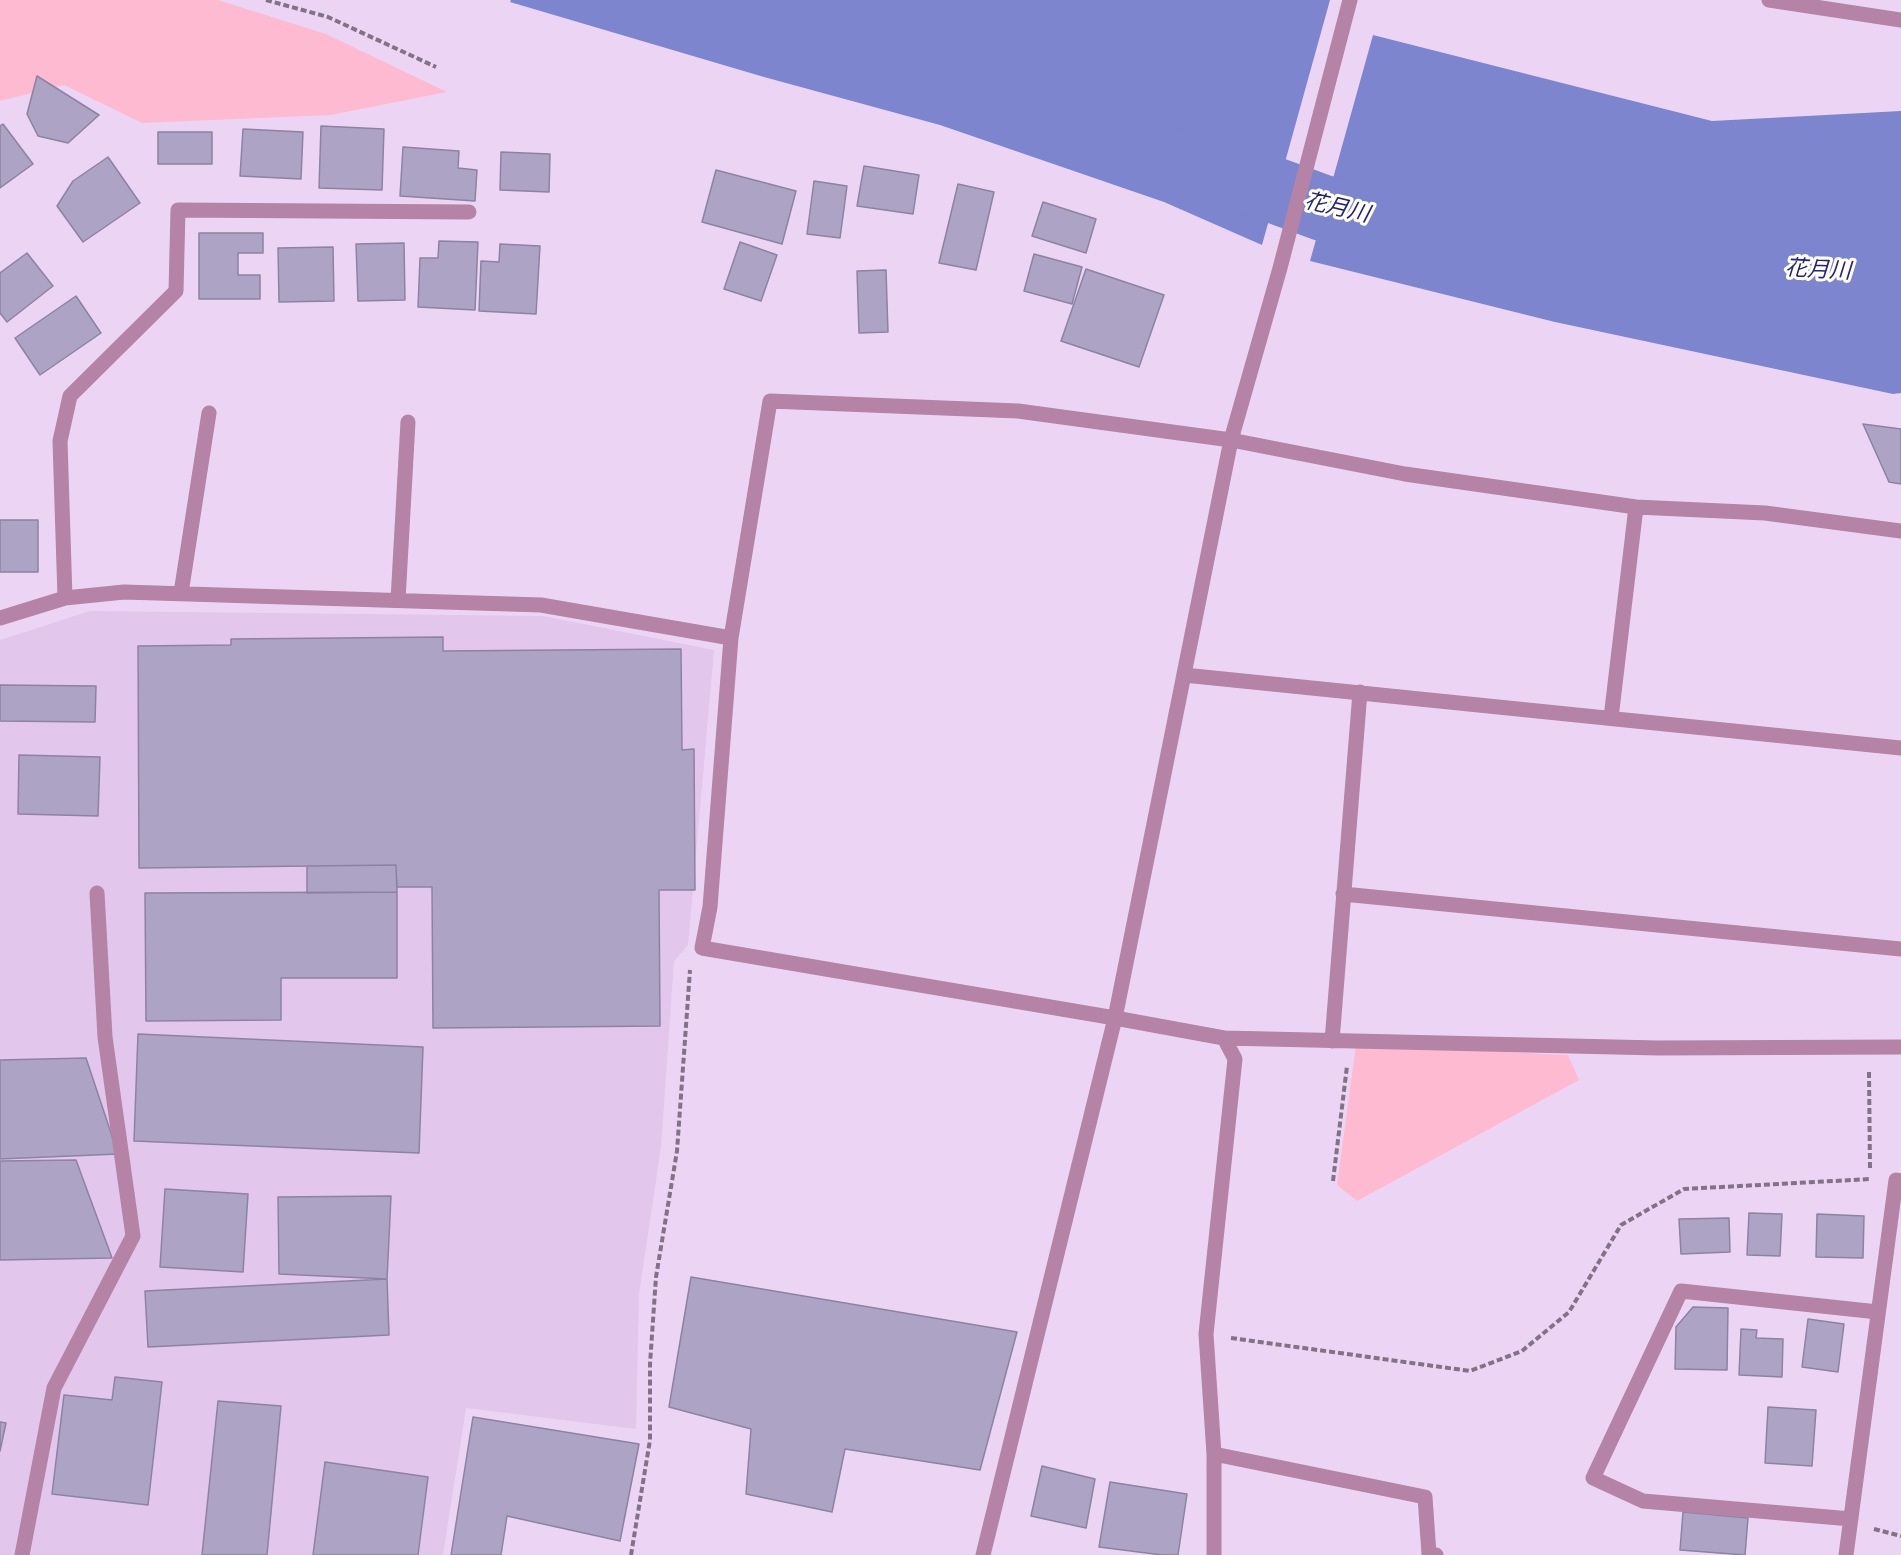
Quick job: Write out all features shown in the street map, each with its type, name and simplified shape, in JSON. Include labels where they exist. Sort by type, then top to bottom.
[{"type":"street","points":[[983,1555],[1115,1018],[1231,440],[1280,268],[1350,0]]},
{"type":"street","points":[[1769,0],[1901,20]]},
{"type":"street","points":[[66,598],[60,441],[70,396],[176,291],[178,210],[469,212]]},
{"type":"street","points":[[1901,531],[1765,513],[1636,507],[1405,474],[1231,440],[1018,411],[770,401],[731,638],[710,907],[702,948],[1224,1038],[1658,1048],[1901,1047]]},
{"type":"street","points":[[181,593],[209,413]]},
{"type":"street","points":[[398,600],[408,422]]},
{"type":"street","points":[[1611,718],[1636,507]]},
{"type":"street","points":[[0,618],[66,598],[124,592],[181,593],[541,605],[731,638]]},
{"type":"street","points":[[1184,675],[1901,748]]},
{"type":"street","points":[[1332,1041],[1360,692]]},
{"type":"street","points":[[22,1555],[54,1388],[133,1236],[105,1037],[97,893]]},
{"type":"street","points":[[1343,894],[1901,949]]},
{"type":"street","points":[[1214,1555],[1214,1454],[1206,1334],[1235,1059],[1224,1038]]},
{"type":"street","points":[[1846,1555],[1898,1180]]},
{"type":"street","points":[[1851,1519],[1643,1502],[1593,1478],[1681,1291],[1878,1312]]},
{"type":"street","points":[[1214,1454],[1425,1497],[1429,1554],[1436,1555]]},
{"type":"path","points":[[266,0],[328,17],[436,67]]},
{"type":"path","points":[[630,1555],[650,1440],[650,1364],[656,1277],[676,1151],[690,969],[702,948]]},
{"type":"path","points":[[1333,1181],[1350,1041]]},
{"type":"path","points":[[1869,1047],[1870,1179]]},
{"type":"path","points":[[1206,1334],[1470,1371],[1522,1351],[1569,1312],[1621,1226],[1684,1190],[1870,1179],[1898,1180]]},
{"type":"shaded area","points":[[0,0],[218,0],[326,34],[447,92],[331,115],[142,123],[64,85],[0,101]]},
{"type":"shaded area","points":[[90,611],[543,616],[714,650],[688,945],[674,961],[661,1147],[639,1294],[636,1429],[466,1408],[443,1555],[0,1555],[0,640]]},
{"type":"shaded area","points":[[1356,1045],[1568,1055],[1579,1080],[1357,1201],[1337,1185]]},
{"type":"water","points":[[511,0],[1330,0],[1262,245],[1164,202],[940,125],[764,77],[510,2]]},
{"type":"water","points":[[1373,35],[1712,121],[1901,111],[1901,393],[1893,394],[1555,322],[1310,261]]},
{"type":"building","points":[[37,76],[99,115],[68,143],[38,136],[27,114]]},
{"type":"building","points":[[3,124],[33,164],[0,188],[0,126]]},
{"type":"building","points":[[321,126],[384,129],[382,190],[319,188]]},
{"type":"building","points":[[243,129],[303,132],[301,179],[240,176]]},
{"type":"building","points":[[158,132],[212,132],[212,164],[158,164]]},
{"type":"building","points":[[403,147],[459,151],[458,168],[477,170],[475,201],[400,196]]},
{"type":"building","points":[[501,152],[550,154],[549,192],[500,190]]},
{"type":"building","points":[[108,157],[140,203],[83,242],[57,206],[73,181]]},
{"type":"building","points":[[864,166],[919,175],[913,214],[857,206]]},
{"type":"building","points":[[716,170],[796,191],[782,244],[702,222]]},
{"type":"building","points":[[814,181],[847,186],[840,238],[807,234]]},
{"type":"building","points":[[958,184],[994,192],[976,270],[939,263]]},
{"type":"building","points":[[1043,202],[1096,219],[1086,253],[1032,236]]},
{"type":"building","points":[[199,233],[263,233],[263,253],[238,253],[238,275],[260,275],[260,299],[199,299]]},
{"type":"building","points":[[439,241],[478,242],[475,310],[418,307],[420,258],[438,258]]},
{"type":"building","points":[[740,242],[777,255],[761,301],[724,289]]},
{"type":"building","points":[[404,243],[405,300],[358,301],[356,244]]},
{"type":"building","points":[[500,244],[540,246],[536,314],[479,311],[481,261],[499,262]]},
{"type":"building","points":[[333,247],[334,301],[279,302],[278,248]]},
{"type":"building","points":[[27,253],[53,286],[7,322],[0,313],[0,273]]},
{"type":"building","points":[[1034,254],[1082,267],[1072,304],[1024,291]]},
{"type":"building","points":[[1086,269],[1164,295],[1139,367],[1061,341]]},
{"type":"building","points":[[886,270],[888,332],[859,333],[857,271]]},
{"type":"building","points":[[76,296],[101,333],[40,375],[15,338]]},
{"type":"building","points":[[1863,424],[1901,429],[1901,484],[1889,482]]},
{"type":"building","points":[[0,520],[38,520],[38,572],[0,572]]},
{"type":"building","points":[[443,637],[443,651],[681,649],[682,750],[694,749],[695,890],[659,890],[660,1026],[433,1028],[432,887],[397,887],[396,865],[139,868],[138,646],[231,645],[231,639]]},
{"type":"building","points":[[0,685],[96,686],[95,722],[0,721]]},
{"type":"building","points":[[19,755],[100,757],[98,816],[18,814]]},
{"type":"building","points":[[396,865],[397,892],[307,893],[307,866]]},
{"type":"building","points":[[397,892],[397,978],[281,978],[281,1020],[146,1021],[145,893]]},
{"type":"building","points":[[138,1034],[423,1047],[419,1153],[134,1141]]},
{"type":"building","points":[[86,1058],[118,1154],[0,1159],[0,1060]]},
{"type":"building","points":[[76,1160],[112,1258],[0,1260],[0,1161]]},
{"type":"building","points":[[165,1189],[248,1194],[243,1272],[160,1267]]},
{"type":"building","points":[[391,1196],[387,1279],[279,1274],[278,1197]]},
{"type":"building","points":[[1749,1213],[1782,1214],[1780,1256],[1747,1255]]},
{"type":"building","points":[[1817,1214],[1864,1216],[1863,1258],[1816,1257]]},
{"type":"building","points":[[1729,1218],[1730,1252],[1681,1254],[1679,1219]]},
{"type":"building","points":[[691,1277],[1017,1332],[980,1470],[845,1449],[832,1512],[746,1494],[751,1429],[669,1407]]},
{"type":"building","points":[[387,1279],[389,1335],[148,1347],[145,1291]]},
{"type":"building","points":[[1693,1307],[1728,1308],[1727,1370],[1675,1369],[1676,1327]]},
{"type":"building","points":[[1808,1319],[1844,1324],[1838,1372],[1802,1367]]},
{"type":"building","points":[[1741,1329],[1757,1330],[1756,1338],[1783,1339],[1782,1377],[1739,1375]]},
{"type":"building","points":[[115,1377],[162,1382],[148,1505],[52,1494],[64,1395],[112,1400]]},
{"type":"building","points":[[218,1401],[281,1406],[267,1555],[202,1555]]},
{"type":"building","points":[[1768,1407],[1816,1410],[1812,1466],[1765,1463]]},
{"type":"building","points":[[473,1417],[639,1444],[620,1541],[507,1516],[501,1555],[451,1555]]},
{"type":"building","points":[[0,1422],[6,1423],[0,1451]]},
{"type":"building","points":[[325,1462],[428,1477],[418,1555],[313,1555]]},
{"type":"building","points":[[1042,1466],[1095,1479],[1086,1528],[1031,1516]]},
{"type":"building","points":[[1110,1482],[1187,1494],[1178,1555],[1099,1547]]},
{"type":"building","points":[[1683,1512],[1748,1518],[1745,1555],[1680,1550]]},
{"type":"waterway","name":"花月川","points":[[1192,160],[1323,208],[1415,223]]}]
